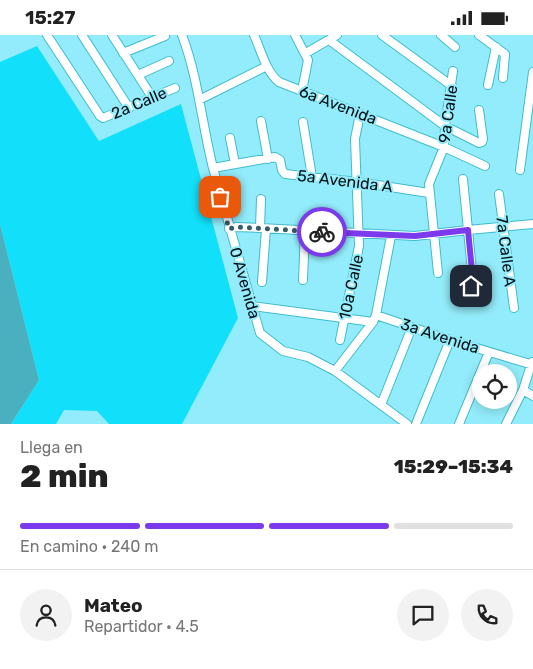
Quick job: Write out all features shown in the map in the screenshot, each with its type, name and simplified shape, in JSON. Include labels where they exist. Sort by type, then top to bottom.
[{"type":"street","name":"2a Calle","points":[[47,35],[103,118],[175,88]]},
{"type":"street","points":[[82,35],[129,107]]},
{"type":"street","points":[[112,35],[152,97]]},
{"type":"street","name":"0 Avenida","points":[[182,35],[199,100],[212,168],[260,333],[280,349],[288,353],[308,357],[335,371],[407,424]]},
{"type":"street","name":"6a Avenida","points":[[254,35],[267,66],[274,79],[279,83],[444,147],[485,166]]},
{"type":"street","points":[[296,35],[308,60],[302,91]]},
{"type":"street","points":[[382,35],[452,86]]},
{"type":"street","points":[[441,35],[455,47]]},
{"type":"street","points":[[479,35],[506,56],[503,78]]},
{"type":"street","points":[[124,53],[165,36]]},
{"type":"street","points":[[306,53],[333,37],[445,126],[480,143],[482,142],[479,110]]},
{"type":"street","points":[[488,85],[496,47]]},
{"type":"street","points":[[138,75],[168,61]]},
{"type":"street","points":[[199,100],[267,66]]},
{"type":"street","name":"9a Calle","points":[[438,273],[429,184],[444,147],[453,71]]},
{"type":"street","points":[[520,170],[533,72]]},
{"type":"street","name":"10a Calle","points":[[340,340],[359,246],[355,139],[360,114]]},
{"type":"street","points":[[212,168],[268,159],[262,121]]},
{"type":"street","points":[[303,122],[312,177]]},
{"type":"street","points":[[230,138],[235,164]]},
{"type":"street","name":"5a Avenida A","points":[[268,159],[278,158],[285,174],[358,182],[429,193]]},
{"type":"street","points":[[463,179],[472,271],[470,300]]},
{"type":"street","name":"7a Calle A","points":[[499,194],[514,308]]},
{"type":"street","points":[[261,199],[263,228],[262,282]]},
{"type":"street","points":[[229,229],[236,227],[263,228],[415,236],[533,225]]},
{"type":"street","points":[[303,280],[305,231]]},
{"type":"street","points":[[335,371],[375,319],[391,236]]},
{"type":"street","name":"3a Avenida","points":[[252,306],[344,318],[375,319],[412,327],[489,352],[533,363]]},
{"type":"street","points":[[381,405],[412,327]]},
{"type":"street","points":[[416,424],[450,340]]},
{"type":"street","points":[[459,424],[489,352]]},
{"type":"street","points":[[506,424],[523,390],[533,363]]},
{"type":"street","points":[[523,390],[533,396]]},
{"type":"shaded area","points":[[37,46],[99,141],[181,104],[238,318],[182,424],[109,424],[97,411],[64,410],[56,424],[11,424],[39,380],[0,224],[0,62]]},
{"type":"shaded area","points":[[0,224],[39,380],[11,424],[0,424]]},
{"type":"way so far","points":[[220,197],[229,229],[236,227],[322,232]]},
{"type":"route","points":[[322,232],[415,236],[468,230],[472,271],[471,286]]}]
